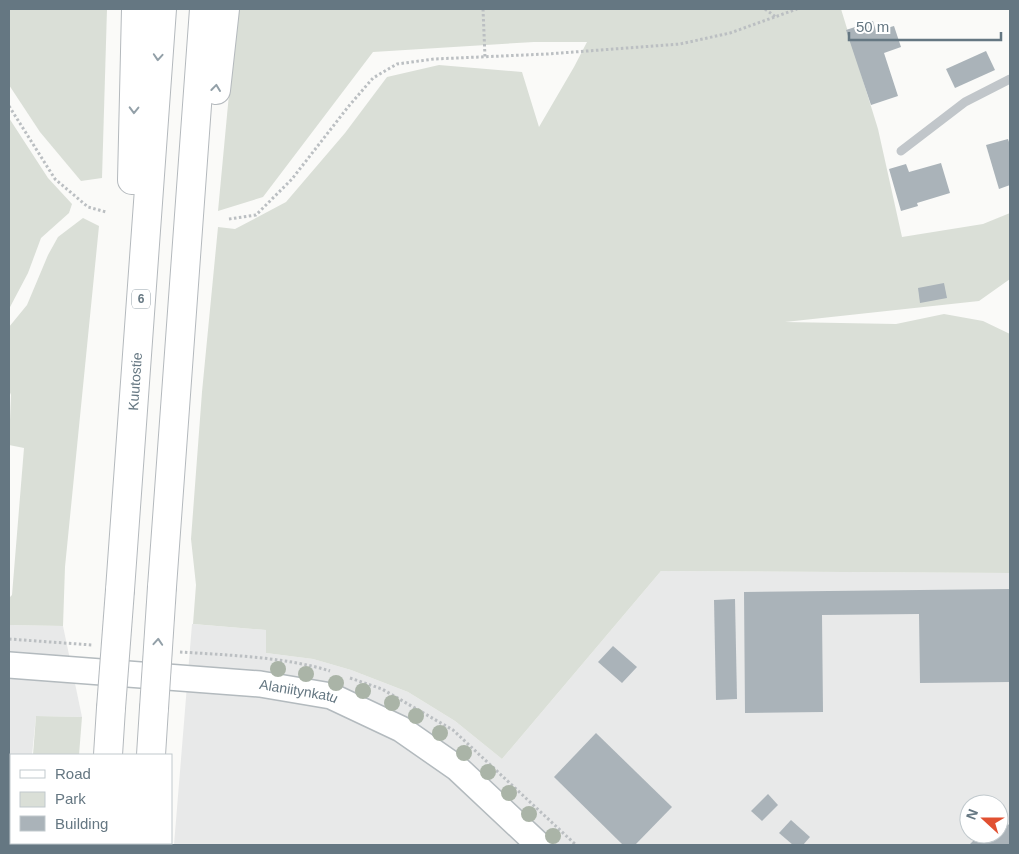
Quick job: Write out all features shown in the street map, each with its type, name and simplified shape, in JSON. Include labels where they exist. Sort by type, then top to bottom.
[{"type":"highway","points":[[122,552],[136,9]]},
{"type":"highway","name":"Kuutostie","points":[[108,754],[162,9]]},
{"type":"highway","points":[[150,754],[163,553],[204,9]]},
{"type":"highway","points":[[163,553],[225,9]]},
{"type":"main road","name":"Alaniitynkatu","points":[[9,665],[260,684],[331,696],[401,729],[457,768],[539,845]]},
{"type":"lane","points":[[901,151],[965,102],[1010,79]]},
{"type":"path","points":[[482,9],[485,57]]},
{"type":"path","points":[[765,9],[777,17]]},
{"type":"path","points":[[229,219],[256,215],[292,179],[373,78],[397,64],[434,59],[680,44],[730,33],[797,9]]},
{"type":"path","points":[[9,106],[55,179],[88,207],[106,212]]},
{"type":"shaded area","points":[[661,571],[1010,573],[1010,845],[174,845],[192,624],[266,630],[266,653],[313,659],[351,670],[408,692],[455,721],[502,759]]},
{"type":"shaded area","points":[[9,625],[63,626],[82,717],[36,716],[32,754],[10,754],[10,844],[22,844],[9,845]]},
{"type":"green space","points":[[9,9],[107,9],[102,178],[81,181],[40,132],[9,85]]},
{"type":"green space","points":[[237,9],[841,9],[878,129],[902,237],[983,224],[1010,213],[1010,279],[979,301],[785,322],[896,324],[944,314],[983,321],[1010,334],[1010,573],[661,571],[502,759],[455,721],[408,692],[351,670],[313,659],[266,653],[266,630],[193,624],[196,585],[191,539],[202,392],[218,227],[235,229],[286,202],[345,133],[387,77],[439,65],[522,72],[539,127],[587,42],[534,42],[373,52],[263,197],[218,211]]},
{"type":"green space","points":[[9,118],[48,178],[72,204],[69,213],[41,238],[28,273],[9,309]]},
{"type":"green space","points":[[83,218],[99,226],[65,567],[63,626],[9,625],[9,598],[12,595],[24,448],[9,445],[11,395],[9,390],[9,327],[27,305],[48,255],[58,237]]},
{"type":"green space","points":[[36,716],[82,717],[79,754],[33,754]]},
{"type":"building","points":[[873,21],[876,31],[894,26],[901,47],[884,53],[898,96],[871,105],[846,30]]},
{"type":"building","points":[[986,51],[995,70],[955,88],[946,69]]},
{"type":"building","points":[[1008,139],[1010,145],[1010,185],[999,189],[986,145]]},
{"type":"building","points":[[941,163],[950,193],[917,203],[918,206],[901,211],[889,169],[906,164],[909,172]]},
{"type":"building","points":[[944,283],[947,298],[920,303],[918,288]]},
{"type":"building","points":[[1010,589],[1010,682],[920,683],[919,614],[822,615],[823,712],[745,713],[744,592]]},
{"type":"building","points":[[735,599],[737,699],[716,700],[714,600]]},
{"type":"building","points":[[613,646],[637,667],[622,683],[598,662]]},
{"type":"building","points":[[596,733],[672,807],[635,845],[623,845],[554,777]]},
{"type":"building","points":[[9,768],[10,842],[9,842]]},
{"type":"building","points":[[768,794],[778,805],[762,821],[751,811]]},
{"type":"building","points":[[791,820],[810,837],[803,845],[793,845],[779,833]]},
{"type":"building","points":[[1010,826],[1010,845],[969,845],[1009,844]]}]
